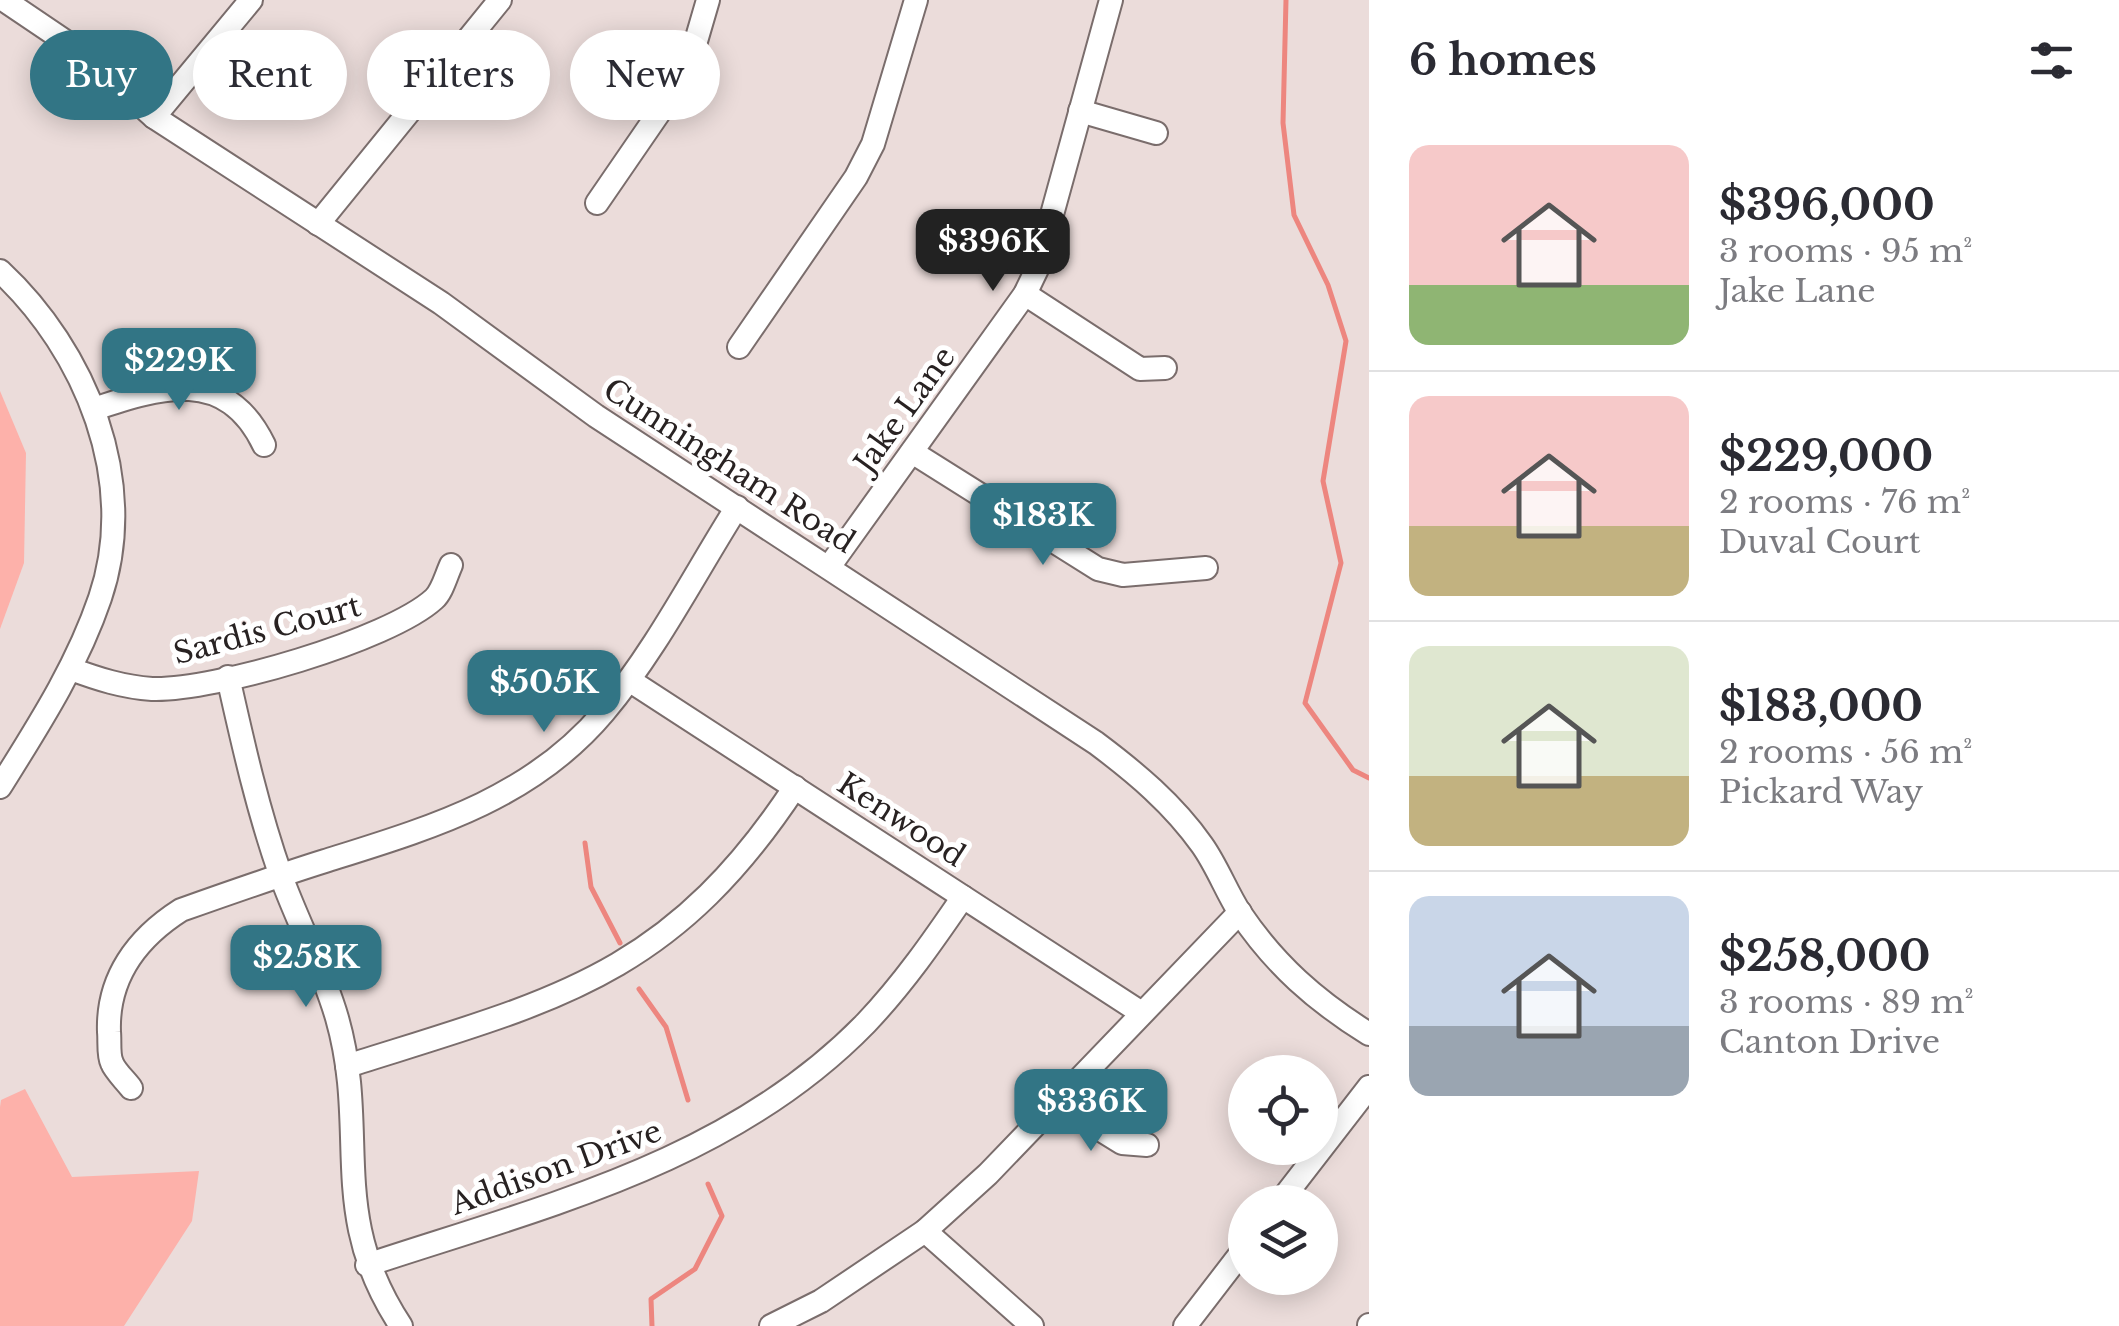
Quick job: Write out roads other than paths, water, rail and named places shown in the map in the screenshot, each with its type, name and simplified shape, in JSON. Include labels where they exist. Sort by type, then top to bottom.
[{"type":"street","name":"Cunningham Road","points":[[4,0],[48,30]]},
{"type":"street","points":[[173,94],[250,0]]},
{"type":"street","points":[[318,224],[500,0]]},
{"type":"street","points":[[597,203],[686,72],[708,0]]},
{"type":"street","points":[[739,347],[856,177],[872,144],[916,0]]},
{"type":"street","name":"Jake Lane","points":[[829,567],[1025,294],[1037,269],[1111,0]]},
{"type":"street","points":[[1080,110],[1156,133]]},
{"type":"street","name":"Cunningham Road","points":[[159,120],[441,303],[596,416],[1096,743],[1148,782],[1203,846],[1240,912],[1282,969],[1326,1007],[1369,1034]]},
{"type":"street","points":[[0,271],[35,304],[67,349],[94,410],[108,460],[112,527],[102,594],[71,670],[0,787]]},
{"type":"street","points":[[1025,294],[1140,370],[1165,368]]},
{"type":"street","points":[[94,410],[177,386],[206,392],[252,420],[264,445]]},
{"type":"street","points":[[912,452],[1098,569],[1123,575],[1206,568]]},
{"type":"street","points":[[131,1088],[110,1062],[108,1015],[115,985],[130,956],[154,928],[180,910],[280,874],[441,825],[492,802],[566,750],[629,680],[737,507]]},
{"type":"street","name":"Sardis Court","points":[[71,670],[114,685],[157,689],[228,677],[372,638],[436,598],[451,565]]},
{"type":"street","points":[[228,677],[252,783],[280,874],[336,1017],[347,1066],[352,1186],[367,1265],[402,1326]]},
{"type":"street","name":"Kenwood","points":[[629,680],[1140,1012]]},
{"type":"street","points":[[347,1066],[550,1002],[601,977],[672,930],[718,888],[759,841],[795,787]]},
{"type":"street","name":"Addison Drive","points":[[367,1265],[622,1181],[686,1154],[752,1116],[810,1074],[865,1024],[914,968],[963,897]]},
{"type":"street","points":[[771,1326],[820,1301],[925,1231],[988,1174],[1054,1101],[1240,912]]},
{"type":"street","points":[[1293,1185],[1369,1087]]},
{"type":"street","points":[[1054,1101],[1122,1143],[1148,1145]]},
{"type":"street","points":[[925,1231],[1028,1325]]},
{"type":"street","points":[[1184,1326],[1228,1270]]},
{"type":"waterway","points":[[1286,0],[1283,123],[1294,215],[1328,285],[1346,341],[1323,481],[1341,563],[1305,703],[1353,770],[1369,778]]},
{"type":"waterway","points":[[585,843],[591,887],[620,943]]},
{"type":"waterway","points":[[639,989],[666,1027],[688,1100]]},
{"type":"waterway","points":[[652,1326],[651,1299],[695,1269],[722,1216],[708,1184]]}]
